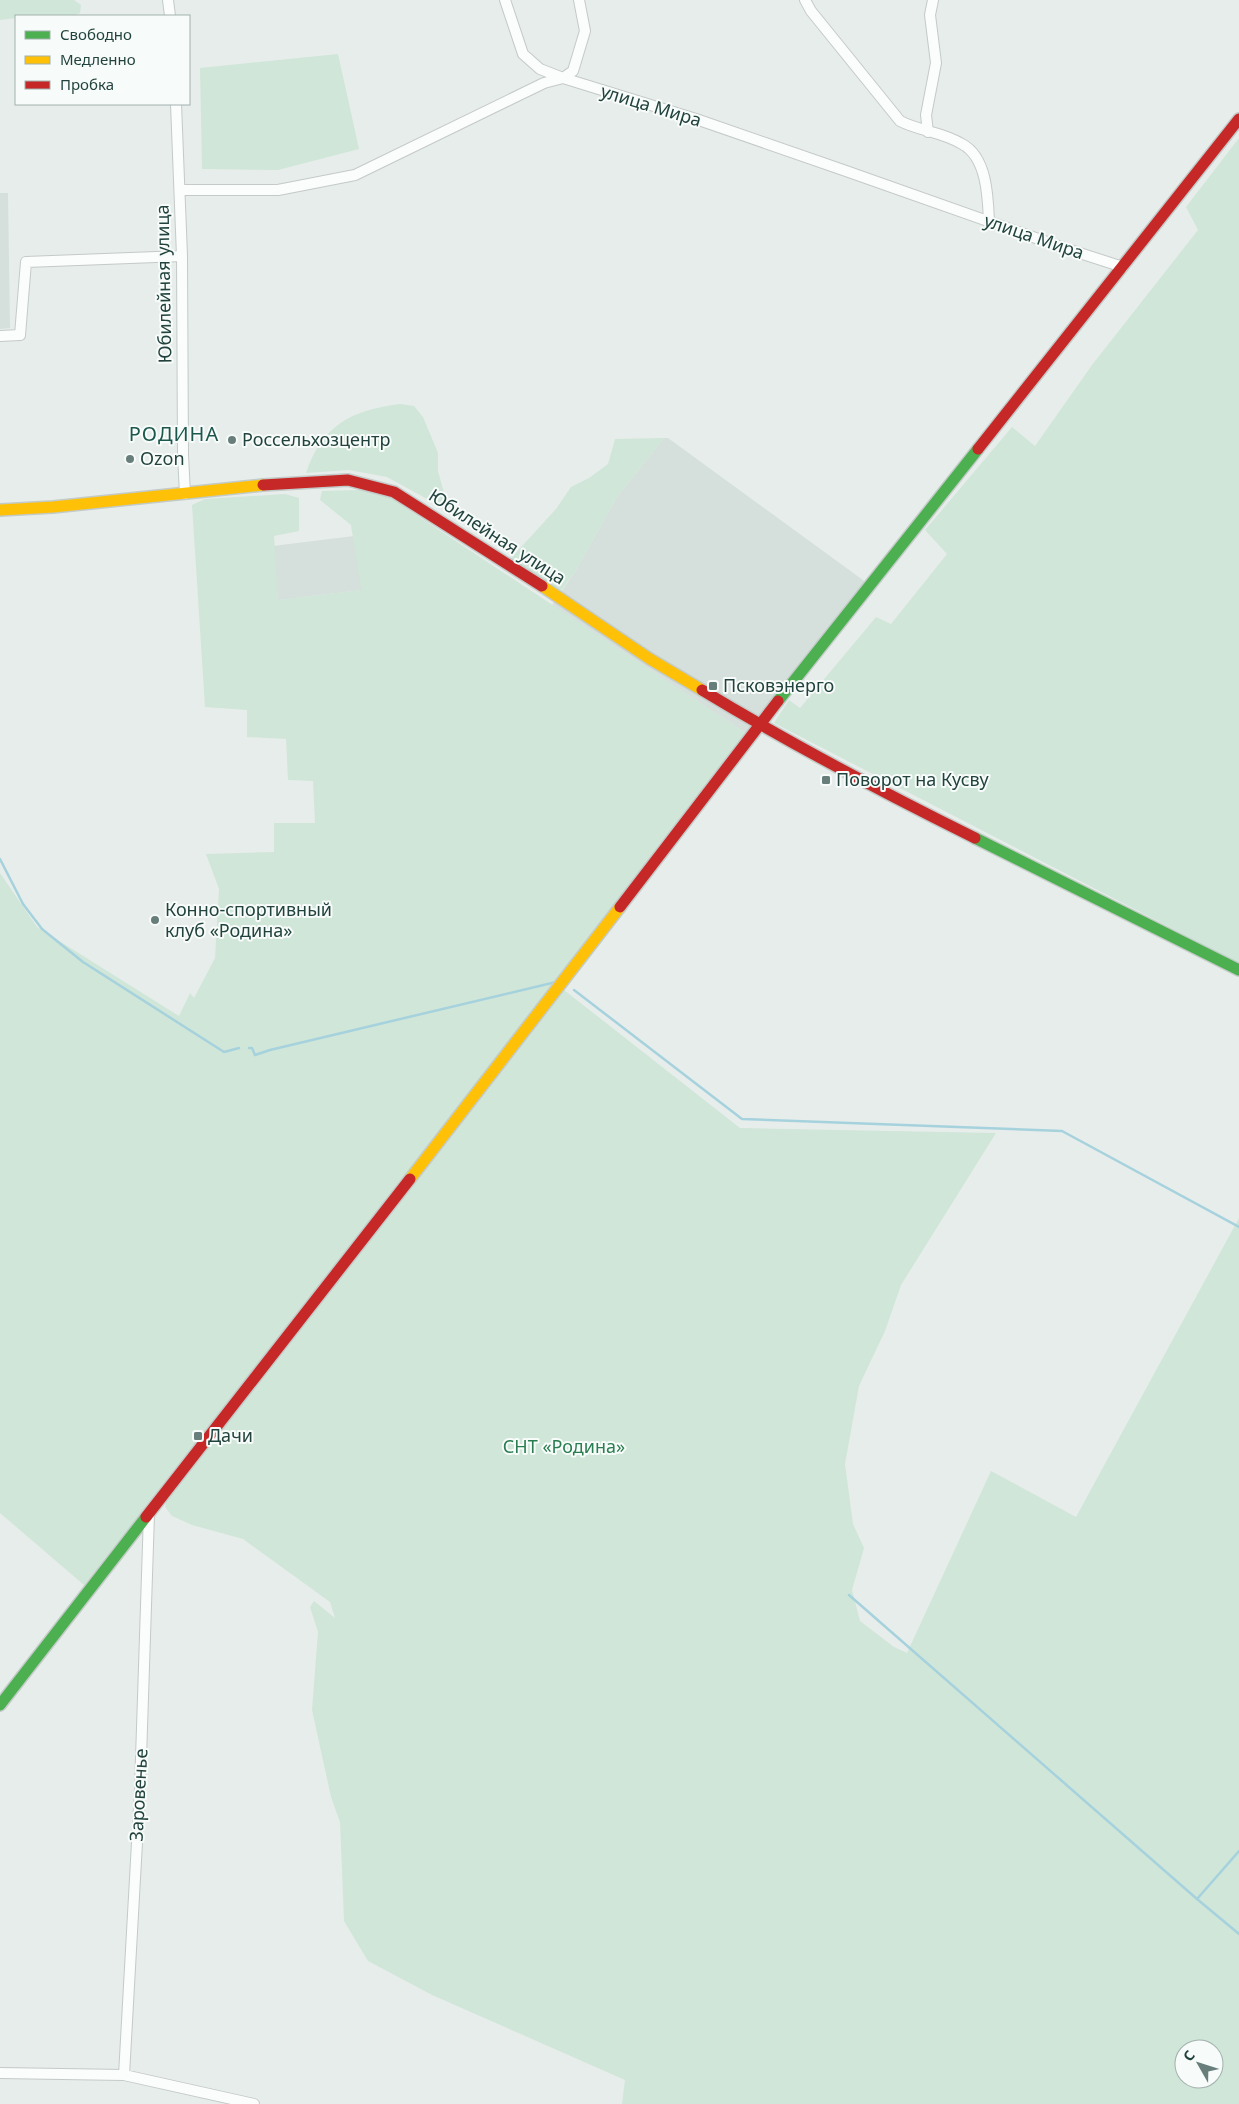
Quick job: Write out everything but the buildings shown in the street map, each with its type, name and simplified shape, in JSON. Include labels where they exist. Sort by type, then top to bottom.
[{"type":"street","points":[[168,0],[170,15]]},
{"type":"street","name":"улица Мира","points":[[505,0],[523,54],[540,69],[563,78],[705,122],[1123,267]]},
{"type":"street","points":[[180,190],[278,190],[354,175],[544,83],[563,78],[573,71],[584,31],[579,0]]},
{"type":"street","points":[[805,0],[811,12],[900,120],[914,128],[963,144],[978,158],[984,183],[989,222]]},
{"type":"street","points":[[928,132],[926,115],[936,63],[930,15],[933,0]]},
{"type":"street","name":"Юбилейная улица","points":[[176,105],[182,256],[183,454],[186,494]]},
{"type":"street","points":[[0,1705],[380,1214],[568,976],[759,725],[1239,119]]},
{"type":"street","points":[[0,336],[20,335],[26,262],[182,256]]},
{"type":"street","name":"Юбилейная улица","points":[[0,510],[186,494],[302,481],[348,480],[394,492],[559,597],[650,659],[759,725],[870,786],[1239,970]]},
{"type":"street","name":"Заровенье","points":[[124,2075],[140,1789],[149,1514]]},
{"type":"street","points":[[0,2073],[124,2075],[254,2104]]},
{"type":"shaded area","points":[[0,193],[8,193],[10,328],[0,329]]},
{"type":"shaded area","points":[[664,438],[668,438],[867,583],[747,734],[552,605],[575,572],[617,497]]},
{"type":"shaded area","points":[[354,536],[362,590],[278,600],[273,546]]},
{"type":"green space","points":[[0,0],[74,0],[81,5],[80,13],[75,15],[15,15],[15,18],[0,20]]},
{"type":"green space","points":[[338,54],[359,149],[278,170],[202,169],[200,68]]},
{"type":"green space","points":[[1239,138],[1239,963],[774,723],[789,700],[800,708],[876,617],[891,624],[947,554],[925,530],[1012,427],[1035,446],[1092,365],[1198,230],[1186,207]]},
{"type":"green space","points":[[400,404],[414,406],[423,417],[438,453],[438,471],[449,511],[387,477],[349,470],[306,473],[321,443],[341,423],[367,411]]},
{"type":"green space","points":[[664,438],[617,497],[575,572],[561,591],[511,558],[556,509],[571,487],[589,478],[608,464],[615,439]]},
{"type":"green space","points":[[360,490],[391,498],[747,734],[660,843],[578,956],[84,1585],[0,1513],[0,873],[37,927],[179,1016],[190,993],[194,998],[215,958],[219,889],[206,854],[274,852],[274,823],[315,823],[313,781],[288,780],[286,739],[247,737],[247,710],[205,707],[192,505],[205,499],[285,494],[299,498],[299,531],[274,536],[278,600],[361,590],[351,525],[320,500],[322,491]]},
{"type":"green space","name":"СНТ «Родина»","points":[[564,990],[740,1128],[996,1133],[901,1285],[885,1331],[859,1386],[845,1464],[853,1524],[864,1548],[852,1590],[860,1621],[894,1647],[907,1653],[991,1471],[1076,1517],[1239,1218],[1239,2104],[622,2104],[625,2080],[432,1995],[368,1961],[344,1921],[340,1822],[331,1797],[312,1710],[318,1632],[310,1607],[314,1601],[335,1618],[330,1602],[243,1539],[192,1525],[172,1516],[165,1507],[167,1499]]},
{"type":"waterway","points":[[0,859],[23,904],[42,929],[83,962],[224,1052],[239,1048]]},
{"type":"waterway","points":[[249,1048],[252,1048],[255,1055],[556,982]]},
{"type":"waterway","points":[[574,990],[742,1119],[1062,1131],[1239,1227]]},
{"type":"waterway","points":[[849,1595],[1197,1899],[1239,1851]]},
{"type":"waterway","points":[[1197,1899],[1239,1934]]},
{"type":"traffic: fast","points":[[778,701],[978,449]]},
{"type":"traffic: fast","points":[[975,838],[1239,970]]},
{"type":"traffic: fast","points":[[0,1705],[146,1517]]},
{"type":"traffic: slow","points":[[0,510],[53,507],[263,485]]},
{"type":"traffic: slow","points":[[542,586],[650,659],[702,690]]},
{"type":"traffic: slow","points":[[410,1179],[620,907]]},
{"type":"traffic: jam","points":[[978,449],[1239,119]]},
{"type":"traffic: jam","points":[[263,485],[348,480],[394,492],[542,586]]},
{"type":"traffic: jam","points":[[702,690],[837,767],[975,838]]},
{"type":"traffic: jam","points":[[620,907],[778,701]]},
{"type":"traffic: jam","points":[[146,1517],[410,1179]]},
{"type":"place","name":"Россельхозцентр","points":[[232,440]]},
{"type":"place","name":"Ozon","points":[[130,459]]},
{"type":"place","name":"Псковэнерго","points":[[713,686]]},
{"type":"place","name":"Поворот на Кусву","points":[[826,780]]},
{"type":"place","name":"Конно-спортивный клуб «Родина»","points":[[155,920]]},
{"type":"place","name":"Дачи","points":[[198,1436]]},
{"type":"district","name":"РОДИНА","points":[[174,434]]}]
